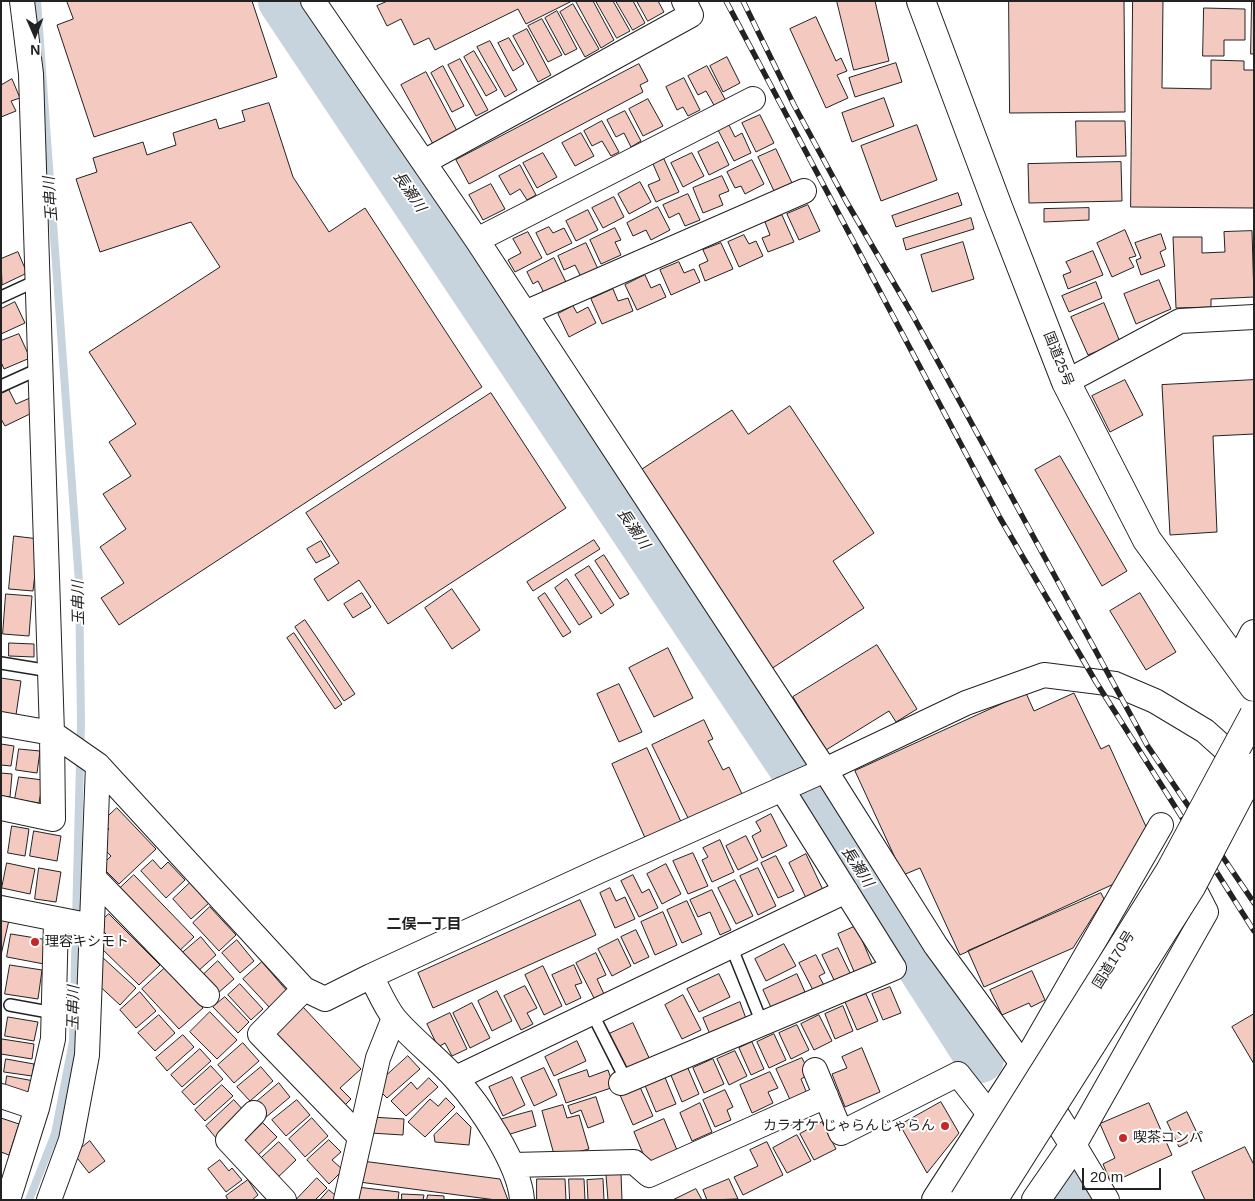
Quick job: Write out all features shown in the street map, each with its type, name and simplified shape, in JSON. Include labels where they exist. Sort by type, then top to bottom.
[{"type":"highway","name":"国道25号","points":[[921,1],[1066,382],[1147,540],[1254,687]]},
{"type":"highway","points":[[1238,665],[1254,634]]},
{"type":"highway","name":"国道170号","points":[[964,1200],[1170,871],[1254,715]]},
{"type":"highway","name":"国道170号","points":[[993,1200],[1191,887],[1254,767]]},
{"type":"highway","points":[[936,1200],[1023,1065],[1074,1145],[1036,1200]]},
{"type":"street","points":[[1,808],[53,819],[52,733],[31,74],[22,1]]},
{"type":"street","points":[[313,1],[477,240],[825,770],[936,946],[1023,1065],[1161,825],[1206,912],[1074,1145],[1107,1200]]},
{"type":"street","points":[[424,162],[692,15],[684,1]]},
{"type":"street","points":[[477,240],[753,99]]},
{"type":"street","points":[[525,313],[804,191]]},
{"type":"street","points":[[1066,382],[1180,321],[1254,316]]},
{"type":"street","points":[[1,724],[52,733],[98,765],[304,989],[325,999],[371,976],[825,770],[966,703],[1044,675],[1114,684],[1155,701],[1206,731],[1254,775]]},
{"type":"street","points":[[49,1200],[72,1140],[87,1055],[98,765]]},
{"type":"street","points":[[623,1082],[894,968],[782,789]]},
{"type":"street","points":[[94,878],[207,995]]},
{"type":"street","points":[[456,1078],[846,891]]},
{"type":"street","points":[[1,908],[92,926]]},
{"type":"street","points":[[8,1200],[37,1108],[53,1039],[56,920]]},
{"type":"street","points":[[371,976],[394,1018],[456,1078],[488,1122],[513,1165],[522,1189],[522,1200]]},
{"type":"street","points":[[304,989],[260,1034],[360,1136]]},
{"type":"street","points":[[346,1200],[378,1058],[394,1018]]},
{"type":"street","points":[[815,1070],[841,1133],[958,1074],[990,1115]]},
{"type":"street","points":[[1,1096],[37,1108]]},
{"type":"street","points":[[513,1165],[634,1162],[649,1175],[826,1096]]},
{"type":"street","points":[[254,1113],[228,1140],[284,1200]]},
{"type":"lane","points":[[1,297],[38,280]]},
{"type":"lane","points":[[1,386],[41,368]]},
{"type":"lane","points":[[1,663],[50,671]]},
{"type":"lane","points":[[731,946],[762,1024]]},
{"type":"lane","points":[[10,1005],[54,1013]]},
{"type":"lane","points":[[592,1013],[623,1082]]},
{"type":"building","points":[[67,1],[252,1],[277,77],[94,137],[57,25],[73,19]]},
{"type":"building","points":[[388,1],[572,1],[526,24],[518,9],[435,50],[429,38],[414,45],[401,19],[387,26],[377,6]]},
{"type":"building","points":[[593,1],[614,40],[601,48],[576,2]]},
{"type":"building","points":[[596,1],[613,1],[630,31],[617,38]]},
{"type":"building","points":[[616,1],[633,1],[645,23],[633,30]]},
{"type":"building","points":[[637,1],[658,1],[664,12],[648,21]]},
{"type":"building","points":[[837,1],[875,1],[889,61],[854,70]]},
{"type":"building","points":[[1009,1],[1124,1],[1125,112],[1010,113]]},
{"type":"building","points":[[1133,1],[1163,1],[1162,88],[1211,89],[1211,60],[1244,61],[1244,70],[1254,70],[1254,208],[1131,207]]},
{"type":"building","points":[[1252,1],[1254,1],[1254,54],[1251,54]]},
{"type":"building","points":[[573,4],[599,49],[585,57],[560,12]]},
{"type":"building","points":[[1204,8],[1245,9],[1245,40],[1224,40],[1224,56],[1203,56]]},
{"type":"building","points":[[557,11],[577,49],[565,55],[545,18]]},
{"type":"building","points":[[816,17],[836,61],[841,58],[847,71],[837,75],[848,98],[826,108],[790,29]]},
{"type":"building","points":[[542,19],[562,55],[548,62],[528,26]]},
{"type":"building","points":[[527,29],[551,75],[538,82],[513,36]]},
{"type":"building","points":[[509,38],[524,64],[513,71],[498,43]]},
{"type":"building","points":[[490,41],[517,90],[505,97],[477,47]]},
{"type":"building","points":[[474,51],[497,90],[486,96],[464,57]]},
{"type":"building","points":[[727,57],[740,83],[723,92],[710,66]]},
{"type":"building","points":[[460,59],[488,110],[476,116],[448,65]]},
{"type":"building","points":[[896,63],[902,82],[855,97],[849,78]]},
{"type":"building","points":[[639,64],[648,81],[640,85],[643,92],[469,184],[456,160]]},
{"type":"building","points":[[443,66],[464,106],[452,112],[431,73]]},
{"type":"building","points":[[707,66],[726,101],[715,107],[706,91],[698,95],[688,76]]},
{"type":"building","points":[[426,72],[457,131],[433,144],[401,85]]},
{"type":"building","points":[[684,78],[700,110],[688,116],[683,107],[677,110],[666,87]]},
{"type":"building","points":[[12,79],[20,98],[11,101],[16,111],[1,117],[1,82],[2,84]]},
{"type":"building","points":[[884,98],[894,126],[852,142],[842,113]]},
{"type":"building","points":[[648,99],[663,126],[643,136],[629,109]]},
{"type":"building","points":[[269,103],[293,177],[329,232],[365,208],[482,387],[119,625],[101,598],[124,583],[100,547],[126,529],[103,494],[131,476],[109,442],[136,424],[89,352],[220,267],[191,222],[100,252],[76,179],[97,172],[93,158],[143,142],[147,155],[176,145],[173,133],[216,119],[219,129],[245,121],[242,111]]},
{"type":"building","points":[[625,111],[641,141],[631,147],[624,133],[616,137],[607,120]]},
{"type":"building","points":[[760,115],[774,143],[756,152],[742,123]]},
{"type":"building","points":[[602,121],[619,152],[611,156],[602,141],[592,146],[584,131]]},
{"type":"building","points":[[1076,121],[1125,121],[1126,156],[1077,157]]},
{"type":"building","points":[[729,125],[735,137],[742,133],[751,153],[734,161],[718,130]]},
{"type":"building","points":[[917,125],[937,180],[881,201],[861,146]]},
{"type":"building","points":[[581,133],[594,156],[575,166],[562,143]]},
{"type":"building","points":[[718,142],[729,165],[709,175],[698,152]]},
{"type":"building","points":[[776,149],[792,183],[774,191],[758,157]]},
{"type":"building","points":[[543,153],[557,177],[537,188],[523,163]]},
{"type":"building","points":[[692,153],[704,176],[683,187],[671,163]]},
{"type":"building","points":[[664,159],[679,192],[656,202],[648,185],[660,180],[653,164]]},
{"type":"building","points":[[752,160],[764,184],[745,194],[741,186],[735,188],[727,172]]},
{"type":"building","points":[[1121,162],[1122,201],[1029,203],[1028,164]]},
{"type":"building","points":[[520,165],[536,195],[527,200],[520,189],[510,195],[499,176]]},
{"type":"building","points":[[722,176],[729,191],[719,195],[723,205],[703,213],[693,188]]},
{"type":"building","points":[[640,182],[651,202],[629,214],[618,194]]},
{"type":"building","points":[[491,184],[505,209],[483,220],[469,195]]},
{"type":"building","points":[[958,193],[962,205],[896,227],[892,216]]},
{"type":"building","points":[[688,194],[700,220],[685,226],[679,213],[669,218],[663,205]]},
{"type":"building","points":[[614,197],[624,217],[603,228],[592,208]]},
{"type":"building","points":[[808,205],[820,231],[799,240],[787,214]]},
{"type":"building","points":[[658,207],[670,230],[651,240],[646,230],[633,236],[627,223]]},
{"type":"building","points":[[1089,208],[1089,220],[1044,222],[1044,209]]},
{"type":"building","points":[[588,210],[598,230],[576,241],[566,221]]},
{"type":"building","points":[[782,215],[794,242],[768,252],[762,238],[770,235],[765,222]]},
{"type":"building","points":[[971,218],[974,229],[906,250],[903,239]]},
{"type":"building","points":[[549,227],[553,233],[564,228],[572,243],[547,255],[536,233]]},
{"type":"building","points":[[615,228],[621,240],[615,242],[621,255],[601,264],[590,240]]},
{"type":"building","points":[[1125,230],[1136,256],[1129,258],[1134,267],[1112,277],[1097,243]]},
{"type":"building","points":[[1252,231],[1254,297],[1211,299],[1211,307],[1176,308],[1173,237],[1202,237],[1202,253],[1225,252],[1224,232]]},
{"type":"building","points":[[528,232],[542,258],[515,272],[508,260],[521,253],[513,239]]},
{"type":"building","points":[[1161,234],[1166,249],[1160,252],[1165,266],[1141,275],[1136,260],[1141,258],[1135,243]]},
{"type":"building","points":[[744,235],[749,244],[756,241],[763,256],[739,267],[728,242]]},
{"type":"building","points":[[963,242],[974,279],[932,292],[921,255]]},
{"type":"building","points":[[586,243],[598,269],[581,277],[575,265],[564,270],[558,256]]},
{"type":"building","points":[[721,243],[733,269],[705,281],[699,265],[708,261],[703,250]]},
{"type":"building","points":[[1093,251],[1103,275],[1068,289],[1063,275],[1071,272],[1066,262]]},
{"type":"building","points":[[18,252],[27,273],[2,285],[1,259]]},
{"type":"building","points":[[554,258],[566,282],[544,293],[538,281],[533,284],[527,272]]},
{"type":"building","points":[[679,262],[684,273],[694,269],[700,282],[671,295],[660,270]]},
{"type":"building","points":[[645,275],[651,288],[660,284],[666,297],[637,310],[625,285]]},
{"type":"building","points":[[1159,280],[1171,309],[1136,324],[1124,294]]},
{"type":"building","points":[[1096,282],[1102,298],[1069,312],[1062,296]]},
{"type":"building","points":[[613,289],[618,301],[628,298],[633,311],[602,324],[591,299]]},
{"type":"building","points":[[15,302],[25,323],[1,334],[1,309]]},
{"type":"building","points":[[1104,303],[1120,342],[1088,355],[1071,317]]},
{"type":"building","points":[[573,306],[577,313],[588,307],[596,323],[569,337],[558,314]]},
{"type":"building","points":[[19,334],[30,358],[4,369],[1,362],[1,341]]},
{"type":"building","points":[[1125,380],[1143,415],[1110,432],[1092,396]]},
{"type":"building","points":[[1254,380],[1254,434],[1213,436],[1217,532],[1170,535],[1162,385]]},
{"type":"building","points":[[9,390],[16,404],[30,398],[36,411],[5,426],[1,419],[1,394]]},
{"type":"building","points":[[491,393],[566,508],[388,624],[359,580],[328,601],[314,579],[339,563],[306,513]]},
{"type":"building","points":[[790,406],[874,533],[833,561],[864,608],[771,669],[639,471],[732,410],[748,434]]},
{"type":"building","points":[[1060,456],[1127,571],[1102,586],[1035,470]]},
{"type":"building","points":[[14,536],[39,539],[33,591],[9,589]]},
{"type":"building","points":[[594,540],[600,549],[533,591],[527,582]]},
{"type":"building","points":[[321,541],[330,556],[316,563],[307,549]]},
{"type":"building","points":[[604,555],[629,594],[620,599],[595,561]]},
{"type":"building","points":[[589,566],[614,605],[601,614],[575,575]]},
{"type":"building","points":[[567,579],[592,617],[579,625],[555,588]]},
{"type":"building","points":[[452,589],[480,630],[452,649],[425,608]]},
{"type":"building","points":[[362,593],[371,607],[353,618],[344,604]]},
{"type":"building","points":[[545,593],[571,632],[563,637],[538,598]]},
{"type":"building","points":[[1140,593],[1176,652],[1146,670],[1110,611]]},
{"type":"building","points":[[6,594],[32,596],[29,636],[3,634]]},
{"type":"building","points":[[305,620],[355,694],[344,701],[295,627]]},
{"type":"building","points":[[294,633],[342,704],[335,709],[287,638]]},
{"type":"building","points":[[9,643],[34,644],[34,657],[9,656]]},
{"type":"building","points":[[877,645],[917,709],[896,722],[889,711],[826,750],[793,697]]},
{"type":"building","points":[[668,648],[693,698],[654,717],[629,668]]},
{"type":"building","points":[[1,678],[21,681],[16,715],[1,713]]},
{"type":"building","points":[[619,684],[642,732],[619,742],[597,694]]},
{"type":"building","points":[[1026,693],[1034,711],[1074,693],[1101,749],[1109,745],[1148,831],[1118,882],[960,955],[920,868],[903,875],[855,771]]},
{"type":"building","points":[[704,720],[713,739],[708,741],[723,770],[729,767],[742,794],[689,820],[652,745]]},
{"type":"building","points":[[1,744],[14,746],[11,766],[1,765]]},
{"type":"building","points":[[647,748],[682,824],[646,840],[612,764]]},
{"type":"building","points":[[19,749],[40,751],[37,773],[16,770]]},
{"type":"building","points":[[1,773],[12,774],[10,797],[1,796]]},
{"type":"building","points":[[19,777],[43,780],[39,803],[15,799]]},
{"type":"building","points":[[117,808],[156,849],[119,884],[101,866],[111,856],[103,848],[108,843],[102,836],[109,829],[102,822]]},
{"type":"building","points":[[771,814],[787,846],[762,858],[752,836],[761,831],[756,822]]},
{"type":"building","points":[[12,826],[29,829],[25,856],[8,853]]},
{"type":"building","points":[[34,831],[61,836],[57,861],[30,856]]},
{"type":"building","points":[[746,836],[758,860],[738,870],[726,846]]},
{"type":"building","points":[[720,840],[734,872],[712,882],[702,860],[708,857],[703,848]]},
{"type":"building","points":[[693,853],[708,886],[688,894],[673,861]]},
{"type":"building","points":[[806,854],[824,892],[807,900],[789,863]]},
{"type":"building","points":[[776,856],[794,891],[778,898],[761,863]]},
{"type":"building","points":[[153,860],[161,869],[168,862],[185,880],[166,898],[141,871]]},
{"type":"building","points":[[7,863],[35,869],[30,894],[2,888]]},
{"type":"building","points":[[666,864],[681,894],[662,904],[647,874]]},
{"type":"building","points":[[39,868],[61,872],[56,902],[35,899]]},
{"type":"building","points":[[758,868],[776,906],[758,915],[740,876]]},
{"type":"building","points":[[134,875],[194,937],[176,954],[116,892]]},
{"type":"building","points":[[633,875],[642,893],[649,889],[658,908],[639,917],[621,881]]},
{"type":"building","points":[[735,880],[753,916],[736,924],[718,888]]},
{"type":"building","points":[[190,883],[209,903],[191,919],[173,899]]},
{"type":"building","points":[[610,888],[616,901],[625,897],[635,919],[615,928],[600,893]]},
{"type":"building","points":[[712,890],[731,930],[720,935],[710,912],[698,917],[690,900]]},
{"type":"building","points":[[1101,893],[1104,899],[1073,948],[984,987],[968,951]]},
{"type":"building","points":[[580,900],[596,935],[433,1008],[418,973]]},
{"type":"building","points":[[687,901],[702,934],[682,943],[667,910]]},
{"type":"building","points":[[210,907],[236,935],[219,951],[193,923]]},
{"type":"building","points":[[663,912],[677,945],[655,955],[641,922]]},
{"type":"building","points":[[109,914],[160,965],[139,985],[98,945],[108,936],[97,925]]},
{"type":"building","points":[[1,919],[9,920],[1,955]]},
{"type":"building","points":[[856,926],[874,968],[856,976],[838,934]]},
{"type":"building","points":[[636,930],[649,957],[634,964],[621,937]]},
{"type":"building","points":[[11,934],[48,940],[44,964],[7,957]]},
{"type":"building","points":[[201,937],[216,955],[197,972],[181,954]]},
{"type":"building","points":[[618,939],[631,966],[612,976],[598,949]]},
{"type":"building","points":[[237,940],[254,961],[240,973],[222,953]]},
{"type":"building","points":[[784,944],[796,966],[766,981],[755,959]]},
{"type":"building","points":[[838,948],[851,975],[835,982],[822,955]]},
{"type":"building","points":[[596,953],[606,975],[597,979],[604,994],[594,998],[576,963]]},
{"type":"building","points":[[816,955],[825,973],[819,976],[825,987],[814,992],[799,963]]},
{"type":"building","points":[[101,956],[136,988],[120,1005],[94,981]]},
{"type":"building","points":[[218,961],[234,979],[218,993],[202,976]]},
{"type":"building","points":[[262,962],[288,992],[270,1008],[243,979]]},
{"type":"building","points":[[10,965],[42,970],[38,999],[5,994]]},
{"type":"building","points":[[574,965],[582,983],[575,985],[581,998],[566,1005],[552,975]]},
{"type":"building","points":[[543,966],[562,1006],[544,1015],[525,975]]},
{"type":"building","points":[[165,968],[203,1008],[179,1029],[142,989]]},
{"type":"building","points":[[1032,971],[1045,1000],[1031,1007],[1029,1003],[1002,1015],[990,990]]},
{"type":"building","points":[[719,974],[730,997],[699,1012],[687,989]]},
{"type":"building","points":[[797,974],[805,992],[797,996],[800,1002],[774,1014],[763,990]]},
{"type":"building","points":[[240,984],[263,1009],[251,1020],[228,995]]},
{"type":"building","points":[[525,986],[537,1008],[527,1013],[533,1024],[521,1030],[504,996]]},
{"type":"building","points":[[890,987],[901,1013],[883,1020],[872,994]]},
{"type":"building","points":[[497,991],[512,1021],[492,1031],[478,1001]]},
{"type":"building","points":[[140,992],[156,1011],[136,1028],[120,1010]]},
{"type":"building","points":[[866,994],[878,1021],[857,1030],[845,1002]]},
{"type":"building","points":[[683,995],[701,1030],[682,1039],[665,1005]]},
{"type":"building","points":[[225,997],[249,1022],[238,1033],[213,1007]]},
{"type":"building","points":[[740,1002],[748,1024],[712,1039],[703,1018]]},
{"type":"building","points":[[472,1003],[490,1038],[470,1048],[453,1013]]},
{"type":"building","points":[[843,1006],[853,1031],[835,1039],[825,1014]]},
{"type":"building","points":[[303,1007],[361,1069],[340,1088],[351,1099],[340,1110],[271,1037]]},
{"type":"building","points":[[210,1012],[237,1040],[217,1059],[190,1032]]},
{"type":"building","points":[[450,1013],[467,1049],[452,1056],[445,1043],[438,1047],[427,1024]]},
{"type":"building","points":[[1254,1014],[1254,1064],[1232,1027]]},
{"type":"building","points":[[159,1015],[175,1033],[155,1051],[138,1033]]},
{"type":"building","points":[[819,1015],[832,1041],[814,1050],[801,1024]]},
{"type":"building","points":[[8,1017],[38,1022],[34,1041],[5,1036]]},
{"type":"building","points":[[633,1023],[651,1062],[628,1073],[609,1034]]},
{"type":"building","points":[[797,1025],[809,1050],[791,1059],[779,1033]]},
{"type":"building","points":[[774,1034],[786,1060],[769,1068],[757,1042]]},
{"type":"building","points":[[183,1035],[194,1047],[167,1071],[156,1058]]},
{"type":"building","points":[[2,1039],[34,1044],[32,1059],[1,1054]]},
{"type":"building","points":[[577,1041],[586,1061],[554,1076],[545,1057]]},
{"type":"building","points":[[752,1042],[764,1069],[751,1075],[739,1048]]},
{"type":"building","points":[[243,1043],[259,1061],[234,1083],[218,1065]]},
{"type":"building","points":[[862,1048],[880,1092],[845,1107],[832,1074],[847,1068],[842,1057]]},
{"type":"building","points":[[200,1049],[211,1061],[182,1087],[171,1075]]},
{"type":"building","points":[[735,1051],[747,1076],[729,1085],[717,1059]]},
{"type":"building","points":[[408,1056],[420,1069],[387,1098],[375,1086]]},
{"type":"building","points":[[802,1058],[810,1074],[801,1079],[808,1096],[792,1104],[776,1069]]},
{"type":"building","points":[[6,1059],[34,1064],[32,1076],[4,1072]]},
{"type":"building","points":[[713,1059],[724,1084],[704,1093],[693,1068]]},
{"type":"building","points":[[211,1066],[223,1079],[194,1105],[182,1092]]},
{"type":"building","points":[[687,1066],[699,1094],[682,1102],[670,1073]]},
{"type":"building","points":[[261,1067],[273,1081],[250,1101],[237,1087]]},
{"type":"building","points":[[544,1068],[557,1095],[534,1106],[521,1078]]},
{"type":"building","points":[[587,1070],[589,1077],[608,1070],[614,1087],[566,1103],[558,1080]]},
{"type":"building","points":[[770,1072],[778,1088],[768,1092],[773,1103],[752,1113],[740,1085]]},
{"type":"building","points":[[664,1075],[676,1104],[656,1112],[644,1083]]},
{"type":"building","points":[[7,1076],[34,1081],[31,1095],[5,1091]]},
{"type":"building","points":[[512,1077],[525,1105],[503,1116],[489,1087]]},
{"type":"building","points":[[429,1078],[438,1087],[406,1116],[391,1101],[411,1082],[417,1089]]},
{"type":"building","points":[[279,1083],[290,1097],[265,1118],[254,1104]]},
{"type":"building","points":[[222,1085],[233,1096],[205,1121],[195,1110]]},
{"type":"building","points":[[640,1087],[653,1116],[633,1125],[620,1095]]},
{"type":"building","points":[[725,1090],[733,1107],[727,1110],[731,1120],[715,1127],[703,1100]]},
{"type":"building","points":[[596,1097],[604,1122],[588,1128],[581,1110],[571,1114],[568,1106]]},
{"type":"building","points":[[446,1098],[455,1107],[425,1137],[408,1122],[430,1099],[438,1106]]},
{"type":"building","points":[[234,1100],[245,1112],[216,1138],[206,1126]]},
{"type":"building","points":[[297,1100],[310,1115],[286,1136],[272,1120]]},
{"type":"building","points":[[941,1102],[959,1133],[927,1173],[900,1125]]},
{"type":"building","points":[[700,1103],[712,1132],[692,1141],[680,1113]]},
{"type":"building","points":[[1149,1103],[1172,1155],[1111,1183],[1103,1164],[1115,1158],[1100,1124]]},
{"type":"building","points":[[563,1105],[567,1118],[579,1115],[589,1149],[555,1158],[542,1111]]},
{"type":"building","points":[[532,1111],[536,1126],[504,1136],[499,1120]]},
{"type":"building","points":[[1187,1112],[1199,1137],[1179,1147],[1167,1122]]},
{"type":"building","points":[[457,1113],[471,1127],[469,1145],[435,1142],[434,1135]]},
{"type":"building","points":[[371,1117],[404,1119],[403,1135],[370,1133]]},
{"type":"building","points":[[1,1118],[19,1124],[9,1155],[1,1152]]},
{"type":"building","points":[[312,1118],[328,1136],[305,1157],[289,1139]]},
{"type":"building","points":[[664,1119],[677,1150],[647,1163],[634,1132]]},
{"type":"building","points":[[822,1122],[836,1149],[814,1160],[800,1134]]},
{"type":"building","points":[[263,1123],[277,1137],[255,1158],[241,1144]]},
{"type":"building","points":[[797,1135],[811,1161],[787,1173],[773,1148]]},
{"type":"building","points":[[329,1140],[341,1152],[332,1160],[343,1170],[329,1184],[307,1160]]},
{"type":"building","points":[[90,1141],[105,1161],[89,1173],[74,1154]]},
{"type":"building","points":[[279,1142],[296,1160],[274,1181],[257,1162]]},
{"type":"building","points":[[767,1142],[783,1175],[743,1195],[734,1177],[758,1166],[750,1150]]},
{"type":"building","points":[[1245,1147],[1254,1165],[1254,1200],[1205,1200],[1192,1172]]},
{"type":"building","points":[[220,1160],[229,1171],[232,1168],[242,1180],[226,1192],[208,1169]]},
{"type":"building","points":[[362,1161],[500,1179],[508,1200],[359,1182]]},
{"type":"building","points":[[621,1174],[622,1200],[608,1200],[606,1175]]},
{"type":"building","points":[[317,1178],[327,1188],[315,1200],[296,1200]]},
{"type":"building","points":[[537,1179],[565,1179],[566,1200],[537,1200]]},
{"type":"building","points":[[569,1179],[584,1179],[585,1200],[570,1200]]},
{"type":"building","points":[[603,1179],[604,1200],[588,1200],[587,1180]]},
{"type":"building","points":[[729,1179],[738,1199],[707,1200],[703,1190]]},
{"type":"building","points":[[248,1180],[258,1195],[252,1200],[228,1200],[226,1196]]},
{"type":"building","points":[[357,1187],[399,1192],[398,1200],[355,1200]]},
{"type":"building","points":[[696,1189],[702,1200],[673,1200]]},
{"type":"building","points":[[329,1190],[335,1195],[334,1200],[320,1200]]},
{"type":"building","points":[[402,1194],[424,1195],[423,1200],[402,1200]]},
{"type":"building","points":[[428,1195],[444,1196],[444,1200],[427,1200]]},
{"type":"waterway","name":"玉串川","points":[[29,1200],[55,1134],[73,1041],[81,722],[79,582],[37,1]]},
{"type":"waterway","name":"長瀬川","points":[[282,1],[815,801],[980,1059]]},
{"type":"waterway","name":"長瀬川","points":[[1068,1189],[1075,1200]]},
{"type":"railway","points":[[726,1],[1000,518],[1096,682],[1254,931]]},
{"type":"railway","points":[[743,1],[794,105],[846,201],[912,314],[1147,745],[1254,903]]},
{"type":"place","name":"理容キシモト","points":[[35,942]]},
{"type":"place","name":"カラオケ じゃらんじゃらん","points":[[945,1126]]},
{"type":"place","name":"喫茶コンパ","points":[[1123,1138]]},
{"type":"district","name":"二俣一丁目","points":[[424,925]]}]
